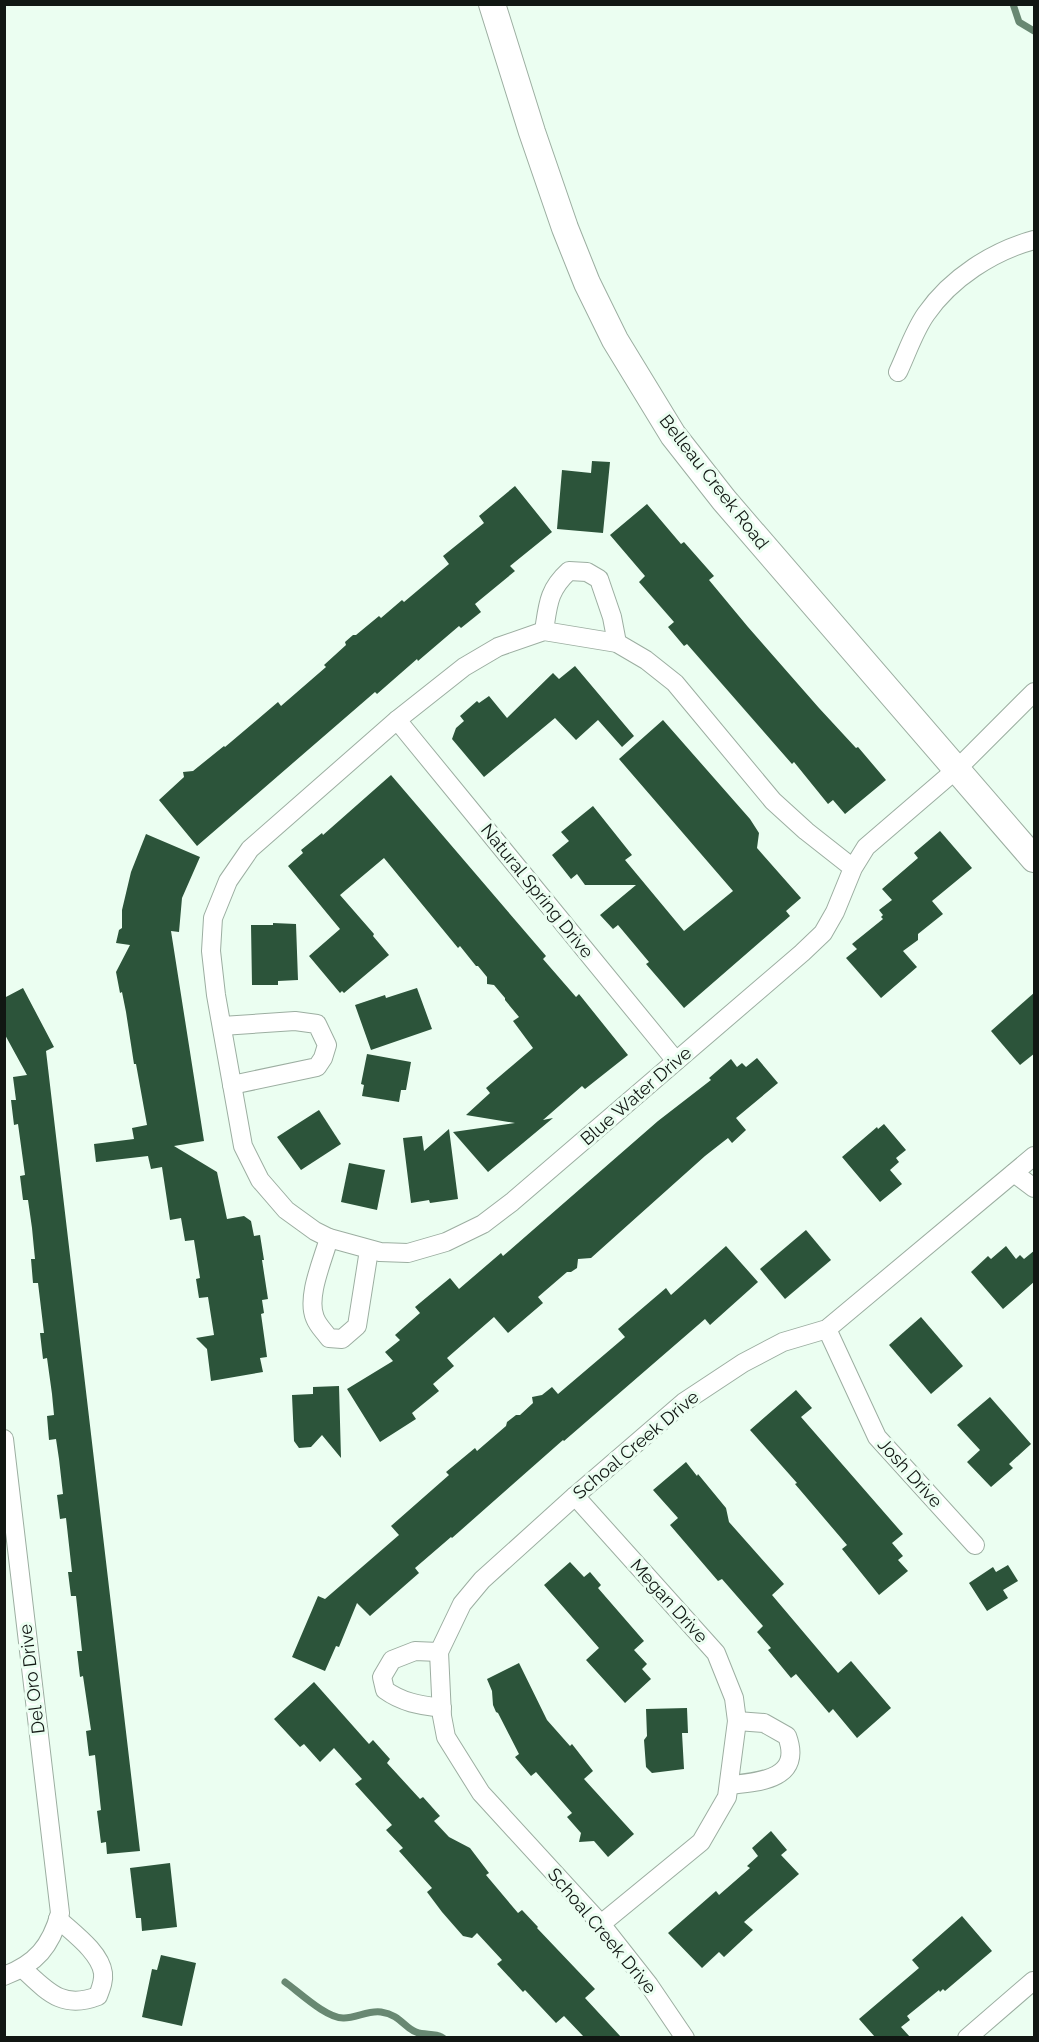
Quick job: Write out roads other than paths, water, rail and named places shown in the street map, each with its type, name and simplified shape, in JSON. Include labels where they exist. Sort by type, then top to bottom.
[{"type":"main road","name":"Belleau Creek Road","points":[[492,4],[532,132],[574,250],[596,302],[672,435],[724,500],[1035,859]]},
{"type":"street","points":[[897,372],[926,314],[963,273],[1014,245],[1035,240]]},
{"type":"street","points":[[544,631],[549,600],[556,582],[569,571],[587,572],[599,579],[612,617],[617,643]]},
{"type":"street","name":"Blue Water Drive","points":[[853,868],[806,831],[773,801],[675,683],[646,660],[617,643],[544,631],[498,647],[464,668],[397,720],[250,849],[228,881],[213,918],[211,951],[243,1146],[260,1180],[286,1210],[329,1238],[369,1250],[408,1253],[446,1242],[483,1224],[512,1202],[823,933],[835,912],[853,868],[866,847],[958,768],[1035,692]]},
{"type":"street","name":"Natural Spring Drive","points":[[397,720],[676,1061]]},
{"type":"street","points":[[222,1026],[295,1021],[317,1024],[327,1044],[323,1058],[317,1067],[232,1084]]},
{"type":"street","name":"Schoal Creek Drive","points":[[685,2037],[649,1985],[601,1924],[481,1793],[447,1737],[442,1708],[439,1652],[462,1604],[482,1580],[684,1402],[743,1364],[783,1342],[827,1329],[1035,1156]]},
{"type":"street","points":[[1014,1173],[1035,1188]]},
{"type":"street","points":[[329,1238],[312,1298],[314,1316],[329,1338],[342,1339],[357,1326],[369,1250]]},
{"type":"street","name":"Josh Drive","points":[[827,1329],[877,1437],[975,1545]]},
{"type":"street","name":"Del Oro Drive","points":[[4,1439],[60,1913],[55,1931],[44,1950],[22,1968],[4,1976]]},
{"type":"street","name":"Megan Drive","points":[[575,1496],[716,1653],[734,1698],[737,1721],[727,1797],[701,1842],[601,1924]]},
{"type":"street","points":[[439,1652],[415,1652],[392,1660],[382,1677],[385,1690],[398,1699],[412,1704],[442,1708]]},
{"type":"street","points":[[729,1785],[759,1782],[778,1776],[789,1765],[792,1748],[788,1736],[764,1723],[737,1721]]},
{"type":"street","points":[[22,1968],[55,1997],[81,2002],[98,1996],[103,1971],[93,1953],[58,1919]]},
{"type":"street","points":[[967,2037],[1033,1980]]},
{"type":"waterway","points":[[1013,4],[1019,22],[1034,31]]},
{"type":"waterway","points":[[285,1982],[322,2010],[337,2017],[349,2018],[381,2012],[397,2018],[416,2032],[443,2038]]}]
